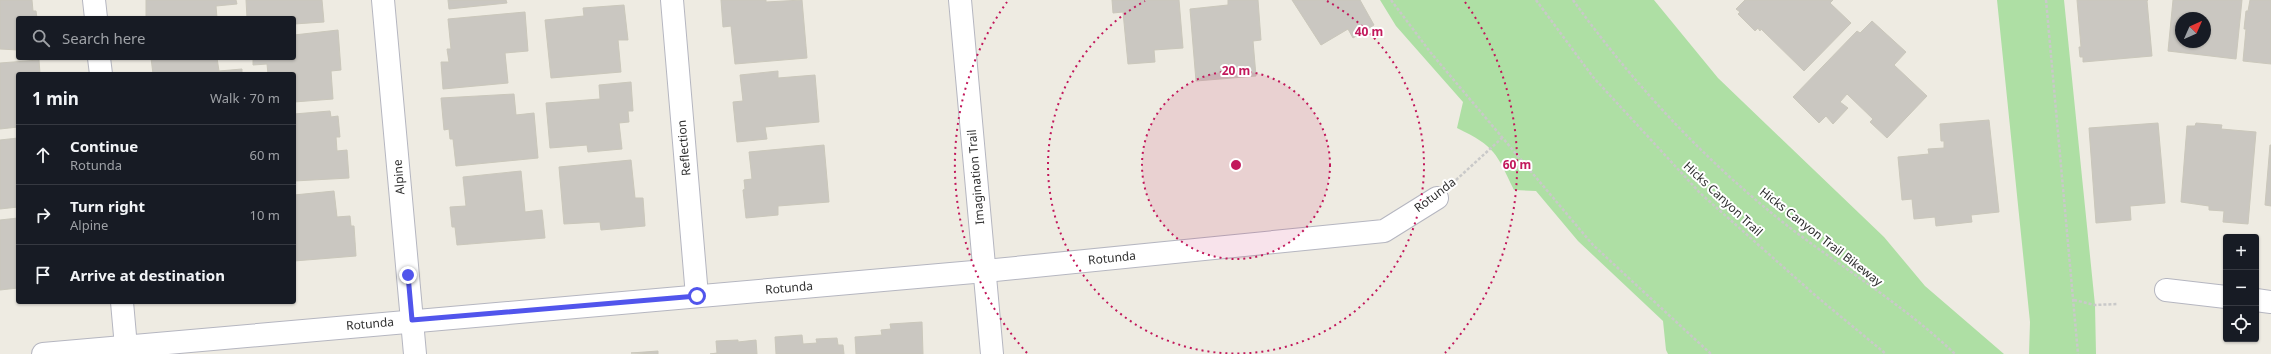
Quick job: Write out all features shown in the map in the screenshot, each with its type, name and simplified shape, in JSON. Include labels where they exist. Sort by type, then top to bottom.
[{"type":"street","points":[[94,0],[96,16]]},
{"type":"street","name":"Alpine","points":[[383,0],[415,354]]},
{"type":"street","name":"Reflection","points":[[672,0],[697,296]]},
{"type":"street","name":"Imagination Trail","points":[[960,0],[992,354]]},
{"type":"street","points":[[99,60],[101,72]]},
{"type":"street","name":"Rotunda","points":[[43,354],[412,320],[985,271],[1384,231],[1437,198]]},
{"type":"street","points":[[2166,290],[2223,297]]},
{"type":"street","points":[[2259,300],[2271,302]]},
{"type":"street","points":[[122,304],[126,347]]},
{"type":"path","points":[[1391,0],[1431,53],[1593,245],[1711,354]]},
{"type":"path","name":"Hicks Canyon Trail","points":[[1536,0],[1593,77],[1700,193],[1816,296],[1886,354]]},
{"type":"path","name":"Hicks Canyon Trail Bikeway","points":[[1573,0],[1602,41],[1657,106],[1722,170],[1789,227],[1892,303],[1954,354]]},
{"type":"path","points":[[2046,0],[2078,354]]},
{"type":"path","name":"Rotunda","points":[[1437,198],[1502,138]]},
{"type":"path","points":[[2074,300],[2095,305],[2117,304]]},
{"type":"green space","points":[[1380,0],[1654,0],[1718,78],[1884,237],[1925,286],[2004,354],[1668,354],[1666,350],[1663,321],[1578,241],[1536,191],[1514,190],[1503,167],[1493,152],[1480,140],[1457,128],[1463,102],[1396,26]]},
{"type":"green space","points":[[1997,0],[2064,0],[2095,305],[2096,354],[2029,354],[2030,322]]},
{"type":"building","points":[[0,0],[32,0],[33,11],[36,11],[37,16],[16,16],[16,50],[0,49]]},
{"type":"building","points":[[146,0],[236,0],[237,4],[216,6],[217,16],[146,16]]},
{"type":"building","points":[[246,0],[322,0],[324,22],[296,24],[296,16],[247,16]]},
{"type":"building","points":[[448,0],[506,0],[507,3],[449,9]]},
{"type":"building","points":[[721,0],[766,0],[766,2],[802,0],[807,58],[735,64],[731,26],[723,27]]},
{"type":"building","points":[[1112,0],[1179,0],[1183,48],[1154,50],[1155,62],[1128,64],[1123,12],[1113,13]]},
{"type":"building","points":[[1228,0],[1258,0],[1261,40],[1253,41],[1256,76],[1196,81],[1190,9],[1228,5]]},
{"type":"building","points":[[1292,0],[1360,0],[1374,25],[1353,38],[1348,29],[1321,45]]},
{"type":"building","points":[[1745,0],[1833,0],[1830,3],[1851,23],[1804,71],[1761,29],[1760,31],[1758,28],[1755,31],[1738,14],[1740,12],[1736,9]]},
{"type":"building","points":[[2077,0],[2148,0],[2152,56],[2083,62],[2083,57],[2080,57],[2079,47],[2081,47]]},
{"type":"building","points":[[2173,0],[2242,0],[2236,59],[2168,51]]},
{"type":"building","points":[[2250,0],[2271,0],[2271,64],[2243,61],[2246,11],[2248,11]]},
{"type":"building","points":[[624,5],[628,40],[618,40],[621,72],[551,78],[545,20],[584,16],[583,8]]},
{"type":"building","points":[[525,12],[528,51],[505,53],[508,83],[443,89],[441,62],[449,62],[447,49],[451,49],[448,19]]},
{"type":"building","points":[[1872,21],[1906,52],[1894,65],[1927,96],[1887,138],[1870,122],[1873,119],[1847,94],[1840,102],[1848,108],[1833,124],[1826,116],[1819,123],[1793,97],[1857,31],[1860,33]]},
{"type":"building","points":[[338,30],[341,70],[331,71],[333,99],[296,102],[296,72],[268,72],[267,64],[253,65],[253,60],[296,60],[296,35]]},
{"type":"building","points":[[39,60],[40,72],[16,72],[16,127],[0,129],[0,63]]},
{"type":"building","points":[[151,60],[217,60],[219,71],[242,69],[242,72],[153,72]]},
{"type":"building","points":[[778,71],[778,78],[815,75],[819,122],[765,127],[767,139],[737,142],[733,102],[743,101],[740,75]]},
{"type":"building","points":[[631,82],[633,111],[628,111],[629,122],[619,123],[622,149],[588,152],[587,145],[550,148],[546,103],[600,99],[599,85]]},
{"type":"building","points":[[514,94],[516,115],[534,113],[538,158],[456,166],[453,139],[450,139],[449,129],[444,130],[441,98]]},
{"type":"building","points":[[330,111],[331,117],[338,116],[340,137],[336,137],[337,151],[347,150],[349,178],[296,181],[296,114]]},
{"type":"building","points":[[1989,120],[1999,212],[1971,215],[1972,222],[1936,226],[1935,217],[1914,219],[1912,199],[1902,200],[1898,157],[1929,154],[1928,149],[1944,148],[1944,141],[1941,141],[1940,124]]},
{"type":"building","points":[[2158,123],[2165,203],[2130,206],[2131,220],[2096,223],[2089,128]]},
{"type":"building","points":[[2196,123],[2222,125],[2221,129],[2256,132],[2248,224],[2223,222],[2224,211],[2209,210],[2209,206],[2181,202],[2187,126],[2195,126]]},
{"type":"building","points":[[16,138],[16,207],[0,209],[0,140]]},
{"type":"building","points":[[824,145],[829,202],[778,206],[778,215],[746,218],[743,190],[745,189],[744,180],[752,179],[749,152]]},
{"type":"building","points":[[2271,145],[2271,206],[2265,205]]},
{"type":"building","points":[[631,160],[635,198],[643,198],[645,226],[601,230],[600,222],[564,224],[559,167]]},
{"type":"building","points":[[521,171],[525,212],[542,210],[545,238],[457,245],[455,227],[452,227],[450,207],[466,206],[463,177]]},
{"type":"building","points":[[334,191],[337,217],[350,216],[351,226],[354,226],[356,256],[296,261],[296,195]]},
{"type":"building","points":[[16,218],[16,288],[0,290],[0,220]]},
{"type":"building","points":[[922,322],[923,354],[856,354],[855,337],[882,335],[881,330],[891,329],[890,324]]},
{"type":"building","points":[[802,335],[803,344],[817,343],[816,339],[837,338],[838,345],[843,345],[844,354],[776,354],[775,337]]},
{"type":"building","points":[[738,340],[738,342],[756,340],[757,354],[710,354],[717,353],[716,341]]},
{"type":"building","points":[[658,351],[658,354],[631,353]]},
{"type":"route","points":[[408,275],[412,320],[697,296]]}]
